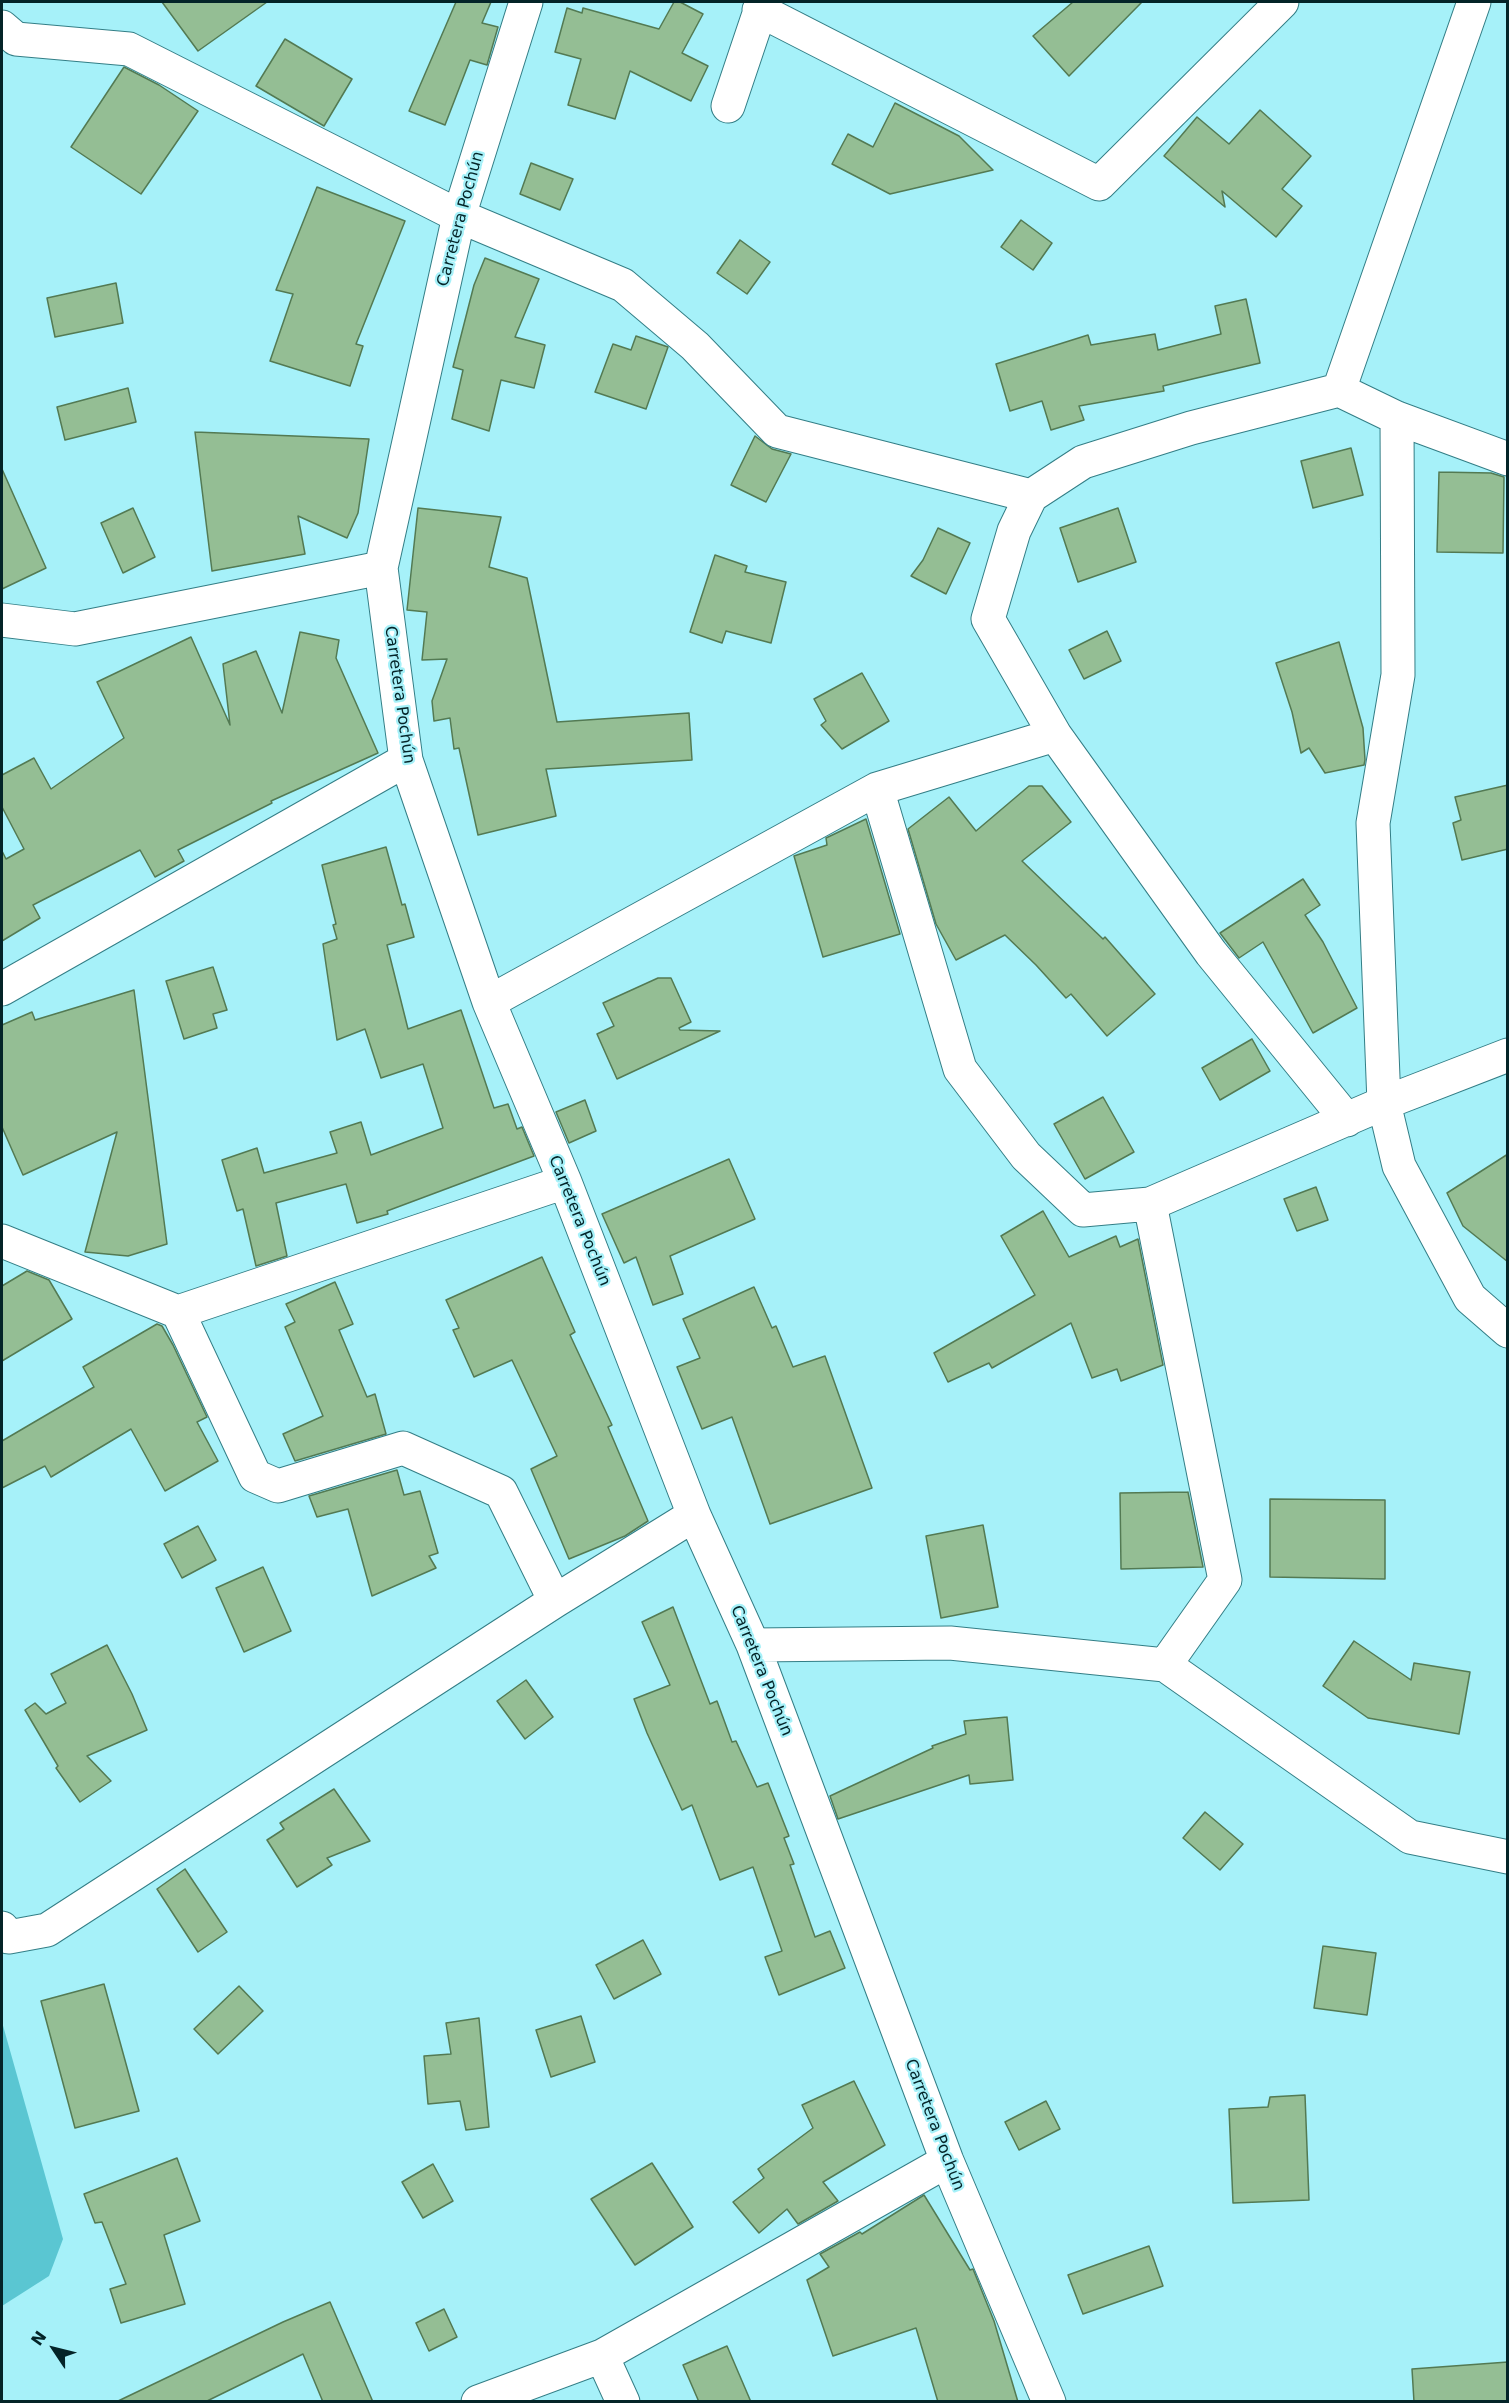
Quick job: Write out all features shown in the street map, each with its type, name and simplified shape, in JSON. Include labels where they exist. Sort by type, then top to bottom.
[{"type":"street","name":"Carretera Pochún","points":[[526,2],[459,216],[381,568],[406,760],[489,1002],[565,1182],[694,1515],[753,1645],[946,2161],[1049,2402]]},
{"type":"street","points":[[728,106],[761,6],[1099,184],[1282,2]]},
{"type":"street","points":[[1339,390],[1474,2]]},
{"type":"street","points":[[2,27],[16,39],[129,48],[459,216],[623,285],[695,346],[777,431],[1031,495]]},
{"type":"street","points":[[1347,1120],[1211,953],[1055,735],[988,619],[1014,531],[1031,495],[1083,462],[1191,428],[1339,390],[1397,418],[1508,459]]},
{"type":"street","points":[[1397,418],[1398,675],[1373,824],[1384,1103],[1399,1166],[1470,1298],[1508,1331]]},
{"type":"street","points":[[2,620],[75,629],[381,568]]},
{"type":"street","points":[[489,1002],[877,789],[1055,735]]},
{"type":"street","points":[[2,989],[406,760]]},
{"type":"street","points":[[877,789],[960,1069],[1026,1156],[1083,1210],[1150,1204],[1384,1103],[1508,1055]]},
{"type":"street","points":[[2,1241],[178,1312],[565,1182]]},
{"type":"street","points":[[1150,1204],[1225,1580],[1165,1665]]},
{"type":"street","points":[[178,1312],[255,1476],[278,1486],[403,1448],[501,1492],[555,1602]]},
{"type":"street","points":[[2,1928],[9,1937],[47,1930],[555,1602],[694,1515]]},
{"type":"street","points":[[753,1645],[950,1643],[1165,1665],[1410,1837],[1508,1857]]},
{"type":"street","points":[[478,2402],[602,2356],[946,2161]]},
{"type":"street","points":[[602,2356],[623,2402]]},
{"type":"shaded area","points":[[2,2022],[63,2239],[49,2276],[2,2306]]},
{"type":"building","points":[[162,2],[267,2],[198,51]]},
{"type":"building","points":[[456,2],[491,2],[482,23],[498,27],[487,65],[470,60],[445,125],[409,111]]},
{"type":"building","points":[[674,2],[680,2],[703,14],[682,53],[708,66],[691,101],[630,71],[615,119],[568,105],[581,59],[555,52],[567,8],[582,13],[583,8],[659,29]]},
{"type":"building","points":[[1073,2],[1142,2],[1069,76],[1033,36]]},
{"type":"building","points":[[285,39],[352,79],[324,126],[256,86]]},
{"type":"building","points":[[124,67],[159,85],[198,111],[141,194],[71,147]]},
{"type":"building","points":[[895,103],[959,136],[993,170],[890,194],[832,164],[848,134],[873,147]]},
{"type":"building","points":[[1260,110],[1311,156],[1282,189],[1302,206],[1276,237],[1222,191],[1225,207],[1164,156],[1197,117],[1229,144]]},
{"type":"building","points":[[531,163],[573,179],[560,210],[520,194]]},
{"type":"building","points":[[317,187],[405,221],[356,344],[363,346],[350,386],[270,361],[293,294],[276,290]]},
{"type":"building","points":[[1021,220],[1052,243],[1033,270],[1001,247]]},
{"type":"building","points":[[740,240],[770,262],[747,294],[717,273]]},
{"type":"building","points":[[485,258],[539,279],[515,337],[545,345],[534,388],[501,380],[489,431],[452,419],[463,370],[453,367],[474,285]]},
{"type":"building","points":[[116,283],[123,323],[55,337],[47,298]]},
{"type":"building","points":[[1246,299],[1260,363],[1163,386],[1164,391],[1079,406],[1084,420],[1051,430],[1042,401],[1010,411],[996,364],[1088,335],[1091,345],[1155,334],[1158,350],[1221,334],[1215,306]]},
{"type":"building","points":[[636,336],[668,347],[646,409],[595,392],[613,344],[631,350]]},
{"type":"building","points":[[128,388],[136,422],[65,440],[57,407]]},
{"type":"building","points":[[195,432],[369,439],[358,513],[347,538],[298,516],[305,554],[212,571]]},
{"type":"building","points":[[755,436],[772,449],[791,454],[766,502],[731,485]]},
{"type":"building","points":[[1351,448],[1363,495],[1313,508],[1301,461]]},
{"type":"building","points":[[2,469],[46,568],[2,589]]},
{"type":"building","points":[[1439,472],[1491,473],[1504,477],[1503,553],[1437,552]]},
{"type":"building","points":[[133,508],[155,557],[123,573],[101,523]]},
{"type":"building","points":[[418,508],[501,517],[489,567],[527,578],[557,722],[689,713],[692,760],[546,769],[556,816],[478,835],[459,748],[454,749],[450,718],[434,721],[432,701],[447,659],[422,660],[427,612],[407,610]]},
{"type":"building","points":[[1118,508],[1136,562],[1078,582],[1060,528]]},
{"type":"building","points":[[938,528],[970,543],[946,594],[911,576],[923,560]]},
{"type":"building","points":[[715,555],[747,566],[745,572],[786,582],[771,643],[726,631],[722,643],[690,632]]},
{"type":"building","points":[[1107,631],[1121,661],[1084,679],[1069,650]]},
{"type":"building","points":[[300,632],[339,640],[336,658],[378,753],[271,801],[272,803],[178,850],[184,861],[155,877],[140,850],[33,905],[40,918],[2,941],[2,851],[6,859],[24,849],[2,807],[2,775],[34,758],[51,789],[124,738],[97,682],[191,637],[230,725],[223,664],[256,651],[282,713]]},
{"type":"building","points":[[1339,642],[1363,728],[1365,760],[1364,765],[1325,773],[1309,748],[1301,753],[1292,712],[1276,663]]},
{"type":"building","points":[[862,673],[889,721],[842,749],[821,725],[826,721],[814,699]]},
{"type":"building","points":[[1508,785],[1508,849],[1462,860],[1453,823],[1461,820],[1455,797]]},
{"type":"building","points":[[1029,786],[1042,786],[1071,822],[1022,861],[1103,939],[1105,937],[1155,994],[1107,1036],[1071,994],[1066,998],[1005,935],[956,960],[936,924],[908,829],[949,797],[976,831]]},
{"type":"building","points":[[866,819],[900,934],[823,957],[794,856],[827,845],[826,838]]},
{"type":"building","points":[[386,847],[402,905],[405,904],[414,937],[387,945],[408,1029],[461,1010],[494,1108],[508,1104],[517,1129],[522,1127],[534,1156],[387,1211],[388,1214],[357,1223],[346,1184],[276,1203],[287,1256],[256,1266],[243,1209],[237,1211],[222,1160],[257,1148],[264,1173],[337,1153],[330,1132],[361,1122],[371,1155],[443,1128],[423,1064],[381,1078],[365,1029],[337,1040],[323,944],[337,939],[333,925],[336,924],[322,865]]},
{"type":"building","points":[[1303,879],[1320,905],[1305,915],[1323,942],[1357,1008],[1313,1033],[1263,942],[1239,958],[1220,933]]},
{"type":"building","points":[[213,967],[227,1010],[213,1014],[217,1028],[184,1039],[166,981]]},
{"type":"building","points":[[658,978],[671,978],[691,1022],[679,1028],[680,1030],[720,1031],[617,1079],[597,1034],[614,1026],[603,1003]]},
{"type":"building","points":[[134,990],[167,1244],[128,1256],[85,1252],[117,1132],[23,1175],[2,1127],[2,1025],[32,1012],[35,1020]]},
{"type":"building","points":[[1252,1039],[1270,1071],[1220,1100],[1202,1068]]},
{"type":"building","points":[[1103,1097],[1134,1152],[1085,1179],[1054,1124]]},
{"type":"building","points":[[585,1100],[596,1131],[569,1143],[556,1112]]},
{"type":"building","points":[[1508,1154],[1508,1262],[1463,1226],[1447,1193]]},
{"type":"building","points":[[729,1159],[755,1219],[670,1256],[683,1294],[653,1305],[636,1257],[624,1263],[602,1214]]},
{"type":"building","points":[[1316,1187],[1328,1220],[1297,1231],[1284,1199]]},
{"type":"building","points":[[1043,1211],[1069,1257],[1116,1236],[1120,1247],[1138,1239],[1163,1365],[1121,1381],[1117,1369],[1092,1378],[1071,1323],[992,1368],[989,1363],[948,1382],[934,1353],[1035,1295],[1001,1236]]},
{"type":"building","points":[[542,1257],[575,1332],[570,1335],[612,1425],[608,1427],[648,1521],[625,1536],[569,1559],[531,1469],[557,1456],[512,1360],[474,1377],[453,1330],[459,1328],[446,1300]]},
{"type":"building","points":[[27,1271],[49,1280],[72,1319],[2,1361],[2,1286]]},
{"type":"building","points":[[335,1282],[353,1324],[339,1330],[367,1397],[375,1394],[386,1434],[295,1461],[283,1434],[323,1416],[285,1327],[295,1322],[286,1304]]},
{"type":"building","points":[[754,1287],[772,1328],[776,1326],[793,1367],[825,1356],[872,1488],[770,1524],[732,1417],[702,1429],[677,1367],[700,1358],[683,1319]]},
{"type":"building","points":[[157,1324],[162,1326],[173,1345],[207,1417],[197,1422],[218,1461],[165,1491],[131,1429],[51,1477],[45,1466],[2,1488],[2,1441],[94,1387],[83,1367]]},
{"type":"building","points":[[397,1470],[404,1495],[420,1491],[438,1553],[429,1556],[436,1568],[372,1596],[348,1509],[317,1517],[309,1496]]},
{"type":"building","points":[[1188,1492],[1203,1567],[1121,1569],[1120,1493]]},
{"type":"building","points":[[1270,1499],[1385,1500],[1385,1579],[1270,1577]]},
{"type":"building","points":[[983,1525],[998,1607],[941,1618],[926,1536]]},
{"type":"building","points":[[198,1526],[216,1560],[182,1578],[164,1544]]},
{"type":"building","points":[[263,1567],[291,1631],[244,1652],[216,1588]]},
{"type":"building","points":[[673,1607],[710,1704],[717,1701],[732,1742],[736,1741],[757,1787],[768,1783],[789,1836],[784,1838],[794,1864],[790,1865],[815,1937],[830,1931],[845,1968],[779,1995],[765,1957],[782,1951],[753,1867],[720,1880],[692,1805],[682,1810],[634,1699],[670,1685],[642,1622]]},
{"type":"building","points":[[1354,1641],[1411,1680],[1414,1663],[1470,1672],[1459,1734],[1368,1718],[1323,1686]]},
{"type":"building","points":[[107,1645],[147,1730],[87,1756],[111,1781],[80,1802],[56,1768],[58,1766],[25,1710],[35,1703],[46,1714],[66,1703],[51,1674]]},
{"type":"building","points":[[526,1680],[553,1717],[525,1739],[497,1701]]},
{"type":"building","points":[[1007,1717],[1013,1780],[970,1784],[969,1775],[838,1819],[830,1796],[933,1748],[932,1746],[966,1734],[964,1721]]},
{"type":"building","points":[[334,1789],[370,1841],[327,1858],[332,1865],[297,1887],[267,1840],[284,1829],[280,1823]]},
{"type":"building","points":[[1205,1812],[1243,1844],[1220,1870],[1183,1838]]},
{"type":"building","points":[[185,1869],[227,1932],[198,1952],[157,1889]]},
{"type":"building","points":[[643,1940],[661,1974],[614,1999],[596,1965]]},
{"type":"building","points":[[1323,1946],[1376,1953],[1367,2015],[1314,2008]]},
{"type":"building","points":[[104,1984],[139,2111],[75,2128],[41,2001]]},
{"type":"building","points":[[239,1986],[263,2011],[218,2054],[194,2029]]},
{"type":"building","points":[[581,2016],[595,2062],[551,2077],[536,2030]]},
{"type":"building","points":[[479,2018],[489,2127],[466,2130],[460,2101],[428,2104],[424,2056],[451,2054],[446,2023]]},
{"type":"building","points":[[854,2081],[885,2145],[823,2182],[838,2201],[798,2224],[787,2209],[759,2233],[733,2202],[764,2178],[758,2169],[813,2128],[802,2105]]},
{"type":"building","points":[[1305,2095],[1309,2200],[1233,2203],[1229,2109],[1268,2107],[1270,2097]]},
{"type":"building","points":[[1046,2101],[1060,2129],[1019,2150],[1005,2122]]},
{"type":"building","points":[[177,2158],[200,2221],[164,2235],[185,2304],[121,2323],[110,2289],[126,2284],[102,2222],[95,2223],[84,2194]]},
{"type":"building","points":[[652,2163],[693,2227],[635,2265],[591,2199]]},
{"type":"building","points":[[433,2164],[453,2201],[423,2218],[402,2182]]},
{"type":"building","points":[[924,2195],[970,2270],[973,2269],[994,2321],[1018,2402],[938,2402],[916,2328],[833,2356],[807,2280],[829,2267],[820,2254],[860,2232],[862,2234]]},
{"type":"building","points":[[1149,2246],[1163,2286],[1083,2314],[1068,2275]]},
{"type":"building","points":[[330,2302],[373,2402],[323,2402],[303,2354],[205,2402],[116,2402],[283,2322]]},
{"type":"building","points":[[444,2309],[457,2337],[429,2351],[416,2323]]},
{"type":"building","points":[[727,2346],[751,2402],[699,2402],[683,2365]]},
{"type":"building","points":[[1508,2362],[1508,2402],[1414,2402],[1412,2369]]}]
